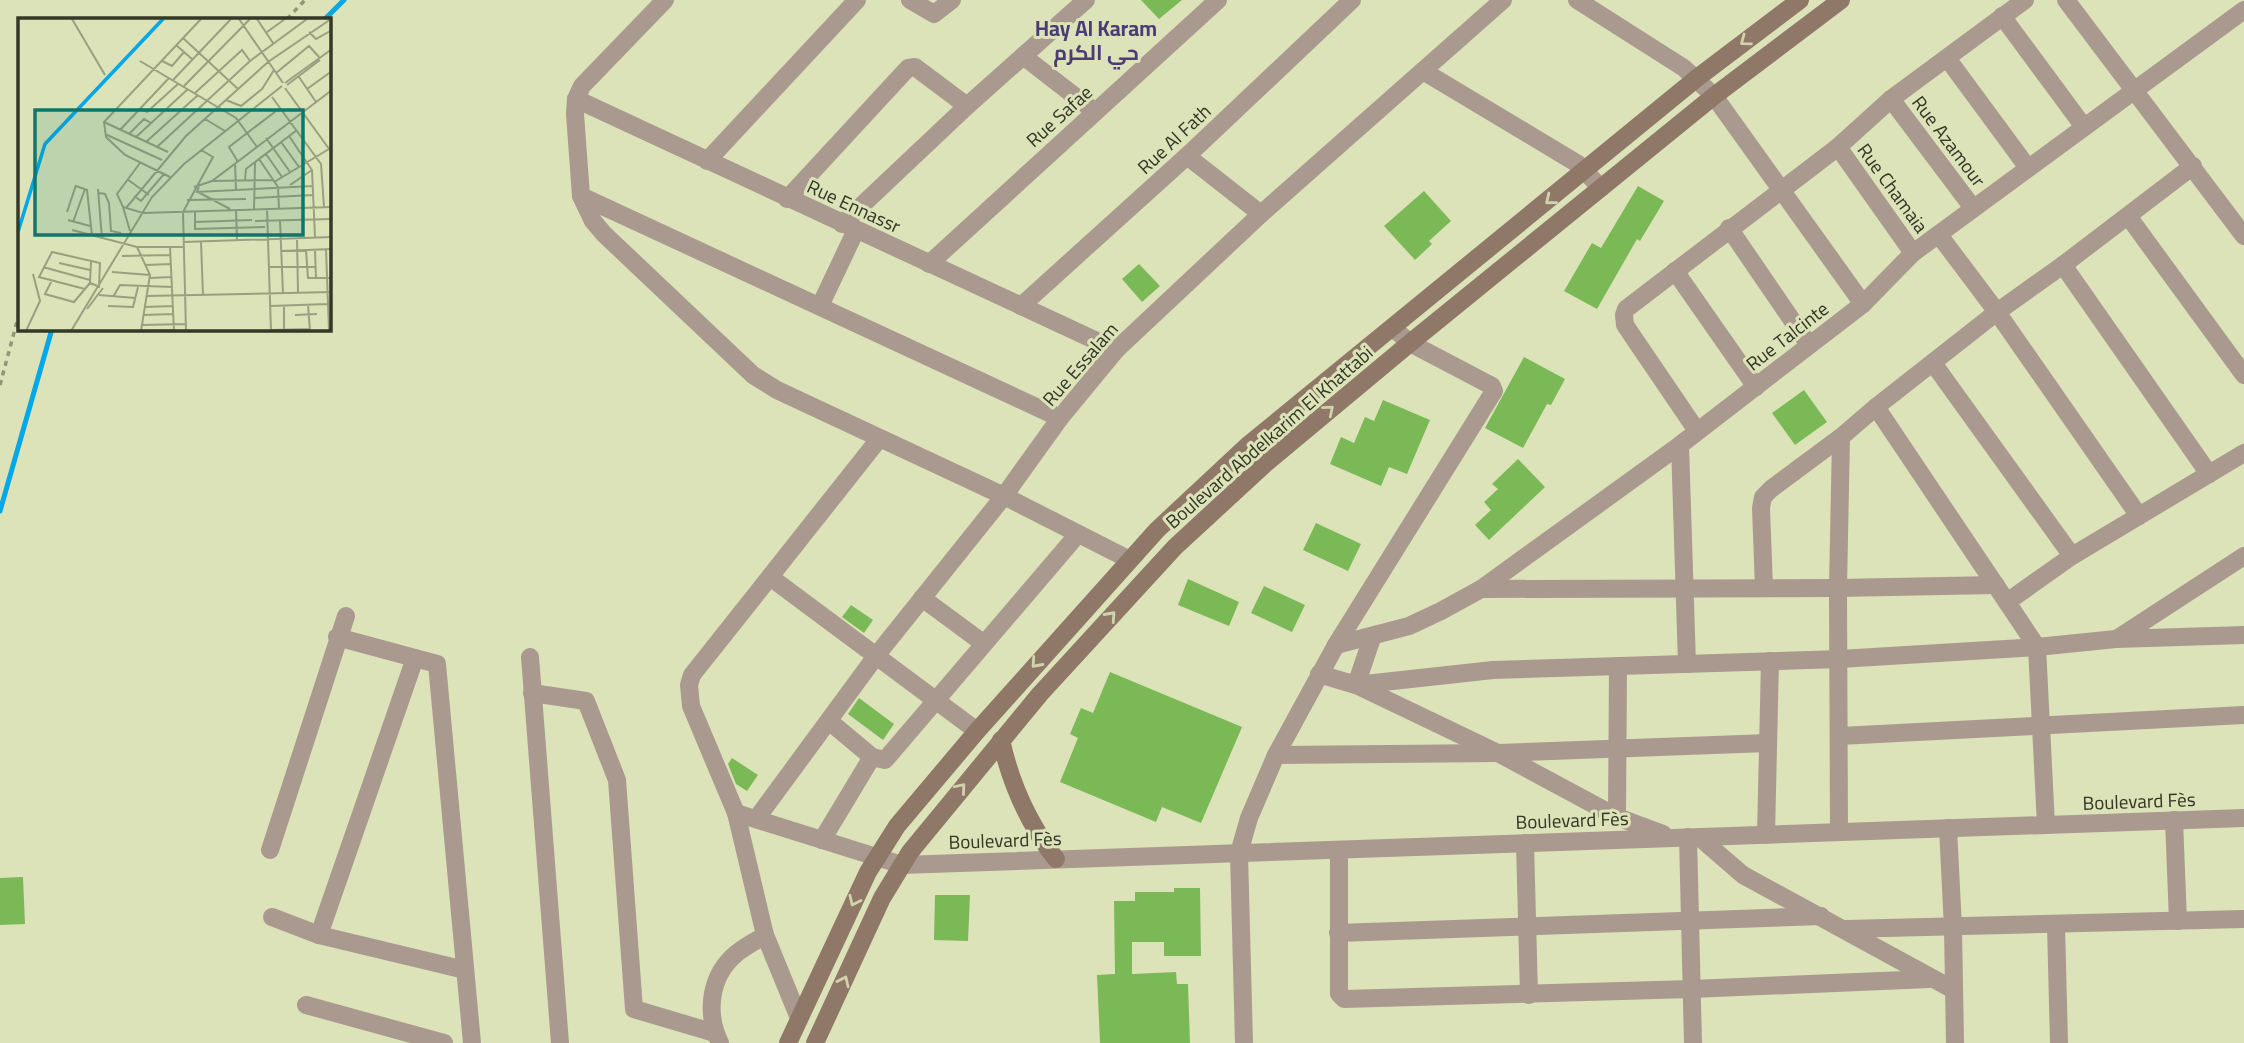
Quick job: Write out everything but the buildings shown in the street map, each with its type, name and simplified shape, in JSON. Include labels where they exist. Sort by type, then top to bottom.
[{"type":"street","points":[[665,0],[582,86],[576,99],[581,196],[593,221],[753,375],[799,402],[1004,496],[1128,559]]},
{"type":"street","points":[[707,161],[857,0]]},
{"type":"street","points":[[910,0],[934,13],[952,0]]},
{"type":"street","points":[[821,306],[849,227],[967,106],[1086,0]]},
{"type":"street","name":"Rue Safae","points":[[929,264],[1218,0]]},
{"type":"street","name":"Rue Al Fath","points":[[1021,306],[1187,156],[1352,0]]},
{"type":"street","name":"Rue Essalam","points":[[757,818],[876,656],[1116,350],[1261,214],[1503,0]]},
{"type":"street","points":[[1577,0],[1697,78],[1714,96],[1863,304]]},
{"type":"street","name":"Boulevard Abdelkarim El Khattabi","points":[[788,1043],[876,858],[909,811],[1128,559],[1216,473],[1697,78],[1800,0]]},
{"type":"street","name":"Boulevard Abdelkarim El Khattabi","points":[[815,1043],[883,898],[902,865],[929,827],[1001,740],[1146,577],[1205,518],[1266,463],[1410,343],[1714,96],[1841,0]]},
{"type":"street","points":[[1697,431],[1624,320],[1630,305],[1838,147],[1891,99],[2025,0]]},
{"type":"street","points":[[2066,0],[2244,236]]},
{"type":"street","points":[[2227,0],[2242,17]]},
{"type":"street","points":[[2002,16],[2084,127]]},
{"type":"street","name":"Rue Talcinte","points":[[1336,645],[1371,638],[1420,621],[1481,589],[1679,445],[1863,304],[1913,253],[2135,89],[2242,17]]},
{"type":"street","points":[[1023,56],[1094,111]]},
{"type":"street","points":[[1947,58],[2028,168]]},
{"type":"street","points":[[787,198],[908,68],[915,67],[967,106]]},
{"type":"street","points":[[1423,71],[1586,171],[1601,188]]},
{"type":"street","name":"Rue Ennassr","points":[[576,99],[1116,350]]},
{"type":"street","name":"Rue Azamour","points":[[1891,99],[1973,208]]},
{"type":"street","name":"Rue Chamaia","points":[[1838,147],[1913,253]]},
{"type":"street","points":[[1187,156],[1261,214]]},
{"type":"street","points":[[1764,588],[1761,508],[1763,497],[1771,489],[1841,438],[1875,407],[1997,312],[2193,166]]},
{"type":"street","points":[[581,196],[1060,418]]},
{"type":"street","points":[[2128,216],[2244,375]]},
{"type":"street","points":[[1729,228],[1809,345]]},
{"type":"street","points":[[1939,235],[1997,312],[2139,516]]},
{"type":"street","points":[[2063,265],[2209,474]]},
{"type":"street","points":[[1675,271],[1756,387]]},
{"type":"street","points":[[1244,1043],[1239,853],[1249,818],[1276,755],[1336,645],[1494,391],[1492,386],[1410,343],[1393,328]]},
{"type":"street","points":[[1933,363],[2072,556]]},
{"type":"street","points":[[1875,407],[2037,647],[2046,825]]},
{"type":"street","points":[[1839,832],[1838,588],[1841,438]]},
{"type":"street","points":[[799,1018],[765,935],[736,813],[691,706],[689,685],[692,675],[879,439]]},
{"type":"street","points":[[1679,445],[1687,664]]},
{"type":"street","points":[[2007,602],[2072,556],[2244,453]]},
{"type":"street","points":[[829,721],[872,757],[885,760],[1077,534]]},
{"type":"street","points":[[2116,639],[2244,556]]},
{"type":"street","points":[[770,577],[977,731]]},
{"type":"street","points":[[1481,589],[1996,585]]},
{"type":"street","points":[[922,598],[983,643]]},
{"type":"street","points":[[270,850],[346,616]]},
{"type":"street","points":[[1356,684],[1493,670],[1839,659],[2037,647],[2116,639],[2244,635]]},
{"type":"street","points":[[337,637],[437,664],[472,1043]]},
{"type":"street","points":[[1356,684],[1371,638]]},
{"type":"street","points":[[530,657],[560,1043]]},
{"type":"street","points":[[319,935],[415,658]]},
{"type":"street","points":[[1766,835],[1770,662]]},
{"type":"street","points":[[1617,817],[1618,666]]},
{"type":"street","points":[[1320,674],[1356,684],[1498,753],[1617,817],[1687,837],[1743,875],[1846,929],[1929,979],[1954,990]]},
{"type":"street","points":[[533,693],[586,701],[617,780],[634,1009],[718,1038]]},
{"type":"street","points":[[1840,736],[2244,715]]},
{"type":"street","points":[[1001,740],[1021,803],[1031,823],[1056,859]]},
{"type":"street","points":[[1276,755],[1498,753],[1768,743]]},
{"type":"street","points":[[822,840],[872,757]]},
{"type":"street","name":"Boulevard Fès","points":[[736,813],[902,865],[2244,818]]},
{"type":"street","points":[[2174,820],[2178,921]]},
{"type":"street","points":[[1948,828],[1955,1043]]},
{"type":"street","points":[[1687,837],[1693,1043]]},
{"type":"street","points":[[1525,843],[1529,995]]},
{"type":"street","points":[[1339,850],[1339,994],[1344,999],[1529,995],[1929,979]]},
{"type":"street","points":[[1338,933],[1821,916]]},
{"type":"street","points":[[272,917],[319,935],[466,970]]},
{"type":"street","points":[[1846,929],[2244,919]]},
{"type":"street","points":[[2056,925],[2059,1043]]},
{"type":"street","points":[[718,1038],[711,1013],[713,984],[736,954],[765,935]]},
{"type":"street","points":[[306,1004],[444,1043]]},
{"type":"path","points":[[288,18],[305,0]]},
{"type":"path","points":[[0,385],[18,318]]},
{"type":"waterway","points":[[326,18],[344,0]]},
{"type":"waterway","points":[[0,511],[51,331]]},
{"type":"district","name":"Hay Al Karam حي الكرم","points":[[1096,40]]}]
